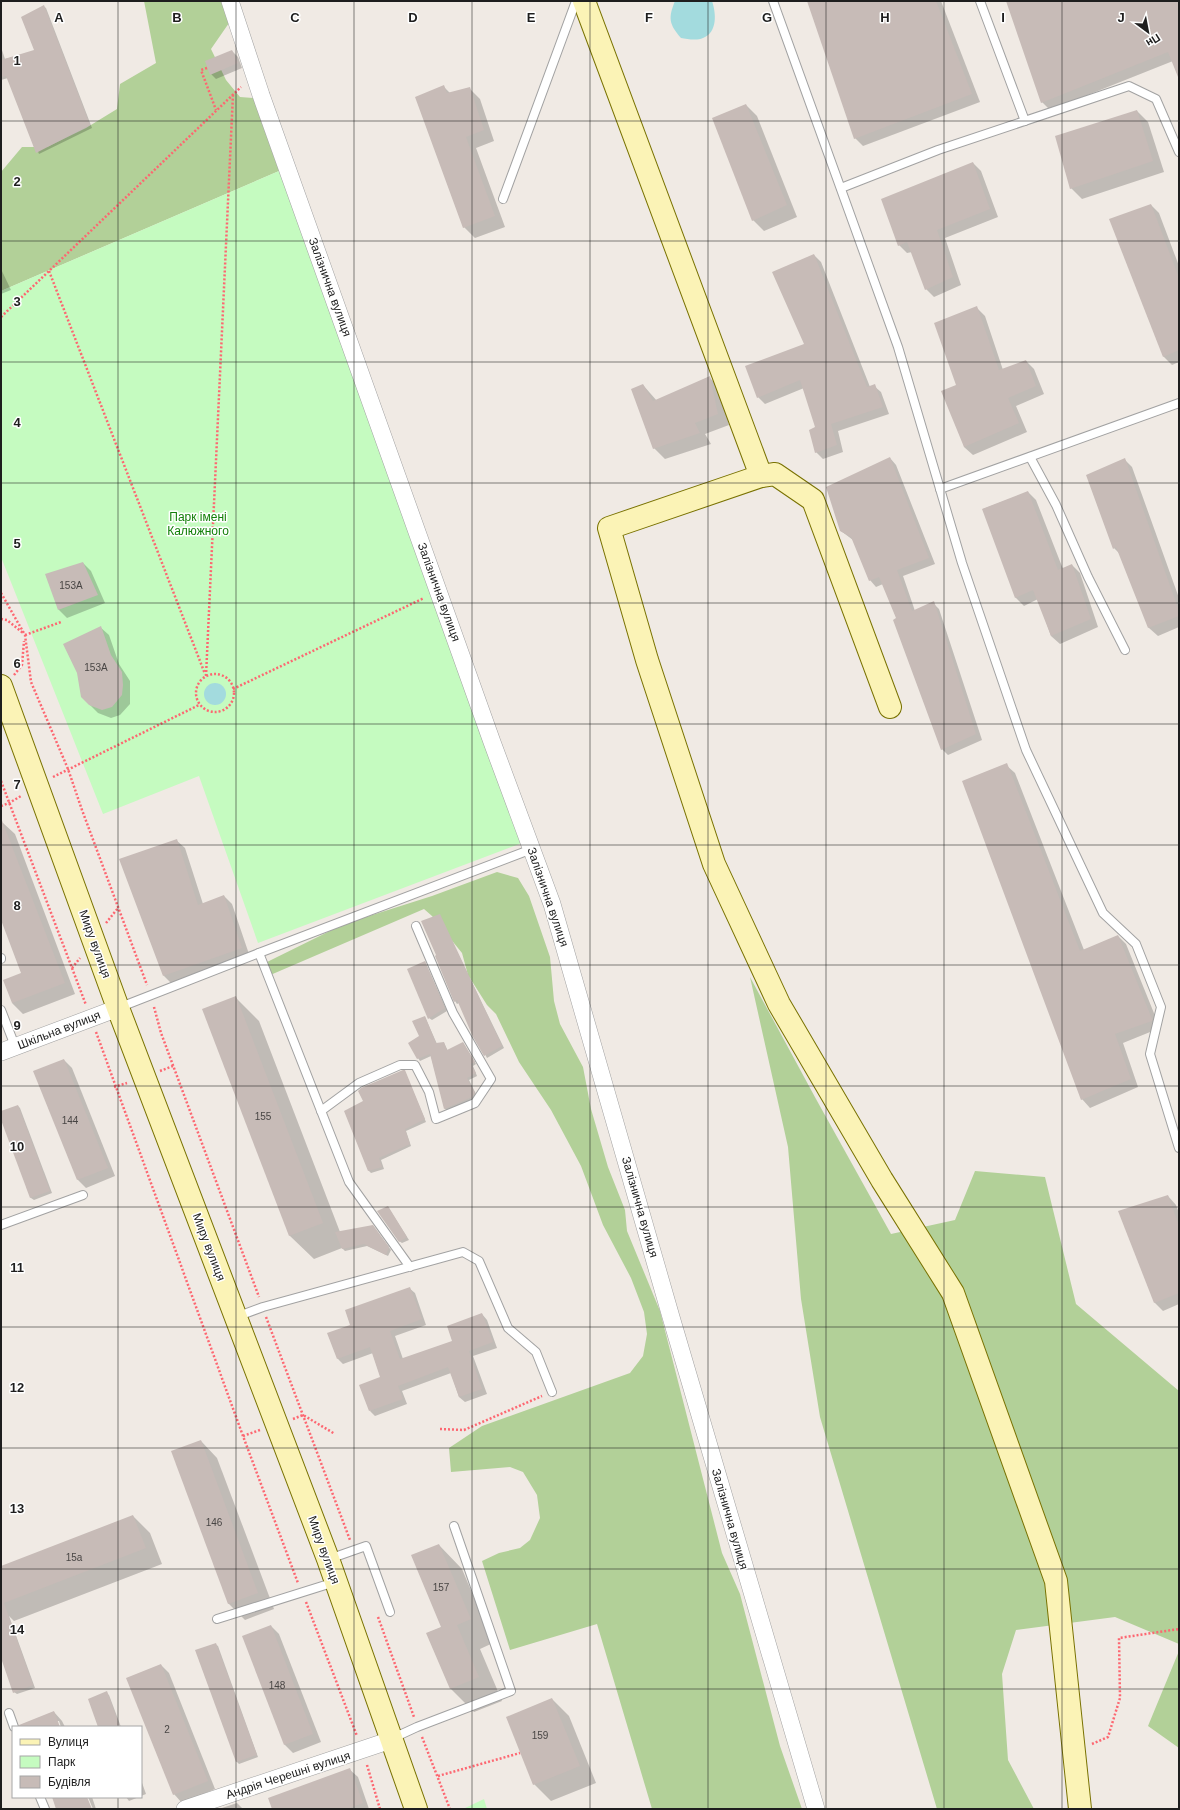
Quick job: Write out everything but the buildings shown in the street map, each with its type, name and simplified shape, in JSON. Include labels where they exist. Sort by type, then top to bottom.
[{"type":"street","name":"Залізнична вулиця","points":[[230,1],[254,74],[552,904],[816,1809]]},
{"type":"street","points":[[584,1],[761,476]]},
{"type":"street","points":[[890,707],[813,500],[776,474],[761,476],[610,528],[647,660],[714,864],[779,1004],[882,1180],[953,1293],[1056,1582],[1080,1809]]},
{"type":"street","name":"Миру вулиця","points":[[2,687],[118,1008],[328,1559],[416,1809]]},
{"type":"street","name":"Шкільна вулиця","points":[[8,1049],[90,1017],[118,1008]]},
{"type":"street","name":"Андрія Черешні вулиця","points":[[185,1809],[391,1740]]},
{"type":"lane","points":[[503,199],[576,1]]},
{"type":"lane","points":[[773,1],[898,347],[962,563],[1026,750],[1104,913],[1136,944],[1161,1007],[1150,1054],[1179,1148]]},
{"type":"lane","points":[[980,1],[1025,121]]},
{"type":"lane","points":[[841,188],[938,150],[1129,86],[1156,98],[1179,152]]},
{"type":"lane","points":[[940,489],[1179,403]]},
{"type":"lane","points":[[1030,457],[1056,506],[1088,577],[1125,650]]},
{"type":"lane","points":[[118,1008],[532,849]]},
{"type":"lane","points":[[321,1110],[359,1082],[400,1065],[415,1065],[429,1092],[436,1119],[475,1103],[491,1079],[453,1013],[416,926]]},
{"type":"lane","points":[[259,953],[349,1182],[410,1267]]},
{"type":"lane","points":[[1,1010],[8,1049]]},
{"type":"lane","points":[[1,1225],[83,1195]]},
{"type":"lane","points":[[236,1317],[263,1307],[463,1252],[479,1262],[508,1328],[536,1352],[552,1392]]},
{"type":"lane","points":[[391,1740],[417,1727],[511,1691],[454,1526]]},
{"type":"lane","points":[[328,1559],[366,1546],[390,1612]]},
{"type":"lane","points":[[217,1619],[336,1581]]},
{"type":"lane","points":[[9,1713],[14,1726]]},
{"type":"lane","points":[[40,1798],[45,1809]]},
{"type":"path","points":[[207,68],[202,70],[216,110]]},
{"type":"path","points":[[1,317],[254,74]]},
{"type":"path","points":[[206,676],[233,94]]},
{"type":"path","points":[[49,271],[206,676]]},
{"type":"path","points":[[233,689],[439,591]]},
{"type":"path","points":[[1,593],[25,635],[31,682],[68,769],[151,996],[161,1033],[354,1551]]},
{"type":"path","points":[[1,618],[7,620],[25,635]]},
{"type":"path","points":[[25,635],[61,622]]},
{"type":"path","points":[[2,687],[22,665],[25,635]]},
{"type":"path","points":[[211,674],[221,675],[230,681],[233,689],[233,698],[231,704],[222,711],[210,712],[200,705],[196,699],[196,689],[200,680],[206,676],[211,674]]},
{"type":"path","points":[[68,769],[200,705]]},
{"type":"path","points":[[1,781],[90,1017],[117,1095],[237,1421],[362,1750],[380,1809]]},
{"type":"path","points":[[1,806],[9,803]]},
{"type":"path","points":[[440,1429],[464,1430],[552,1392]]},
{"type":"path","points":[[303,1415],[335,1434]]},
{"type":"path","points":[[375,1610],[417,1727],[450,1809]]},
{"type":"path","points":[[1073,1753],[1108,1737],[1120,1698],[1119,1638],[1179,1629]]},
{"type":"path","points":[[438,1776],[520,1753]]},
{"type":"green space","points":[[144,1],[221,1],[229,23],[211,49],[226,80],[240,97],[253,98],[279,171],[1,291],[1,172],[22,147],[47,147],[86,128],[117,109],[120,84],[156,63]]},
{"type":"green space","name":"Парк імені Калюжного","points":[[279,171],[522,843],[258,943],[199,776],[103,814],[1,557],[1,291]]},
{"type":"green space","points":[[497,872],[518,878],[529,896],[550,957],[554,1001],[560,1024],[583,1067],[591,1109],[608,1167],[625,1210],[627,1231],[660,1311],[722,1553],[740,1594],[780,1746],[802,1809],[652,1809],[597,1624],[510,1650],[482,1561],[499,1553],[520,1548],[530,1540],[540,1518],[537,1495],[523,1472],[510,1467],[451,1472],[449,1448],[482,1426],[630,1373],[643,1356],[647,1334],[644,1312],[631,1278],[603,1225],[581,1166],[551,1110],[519,1062],[496,1014],[487,1005],[468,975],[462,953],[432,916],[424,909],[268,976],[265,963],[344,924],[432,896]]},
{"type":"green space","points":[[750,977],[891,1234],[955,1220],[975,1171],[1045,1177],[1076,1304],[1179,1391],[1179,1644],[1115,1617],[1016,1630],[1002,1674],[1008,1760],[1034,1809],[937,1809],[820,1417],[801,1299],[788,1147]]},
{"type":"green space","points":[[1179,1651],[1179,1748],[1148,1726]]},
{"type":"green space","points":[[484,1799],[487,1809],[463,1809]]},
{"type":"water","points":[[675,1],[712,1],[715,22],[708,35],[703,38],[692,40],[681,38],[674,29],[671,21],[671,12]]},
{"type":"water","points":[[215,683],[223,686],[226,694],[223,702],[215,705],[207,702],[204,694],[207,686]]}]
